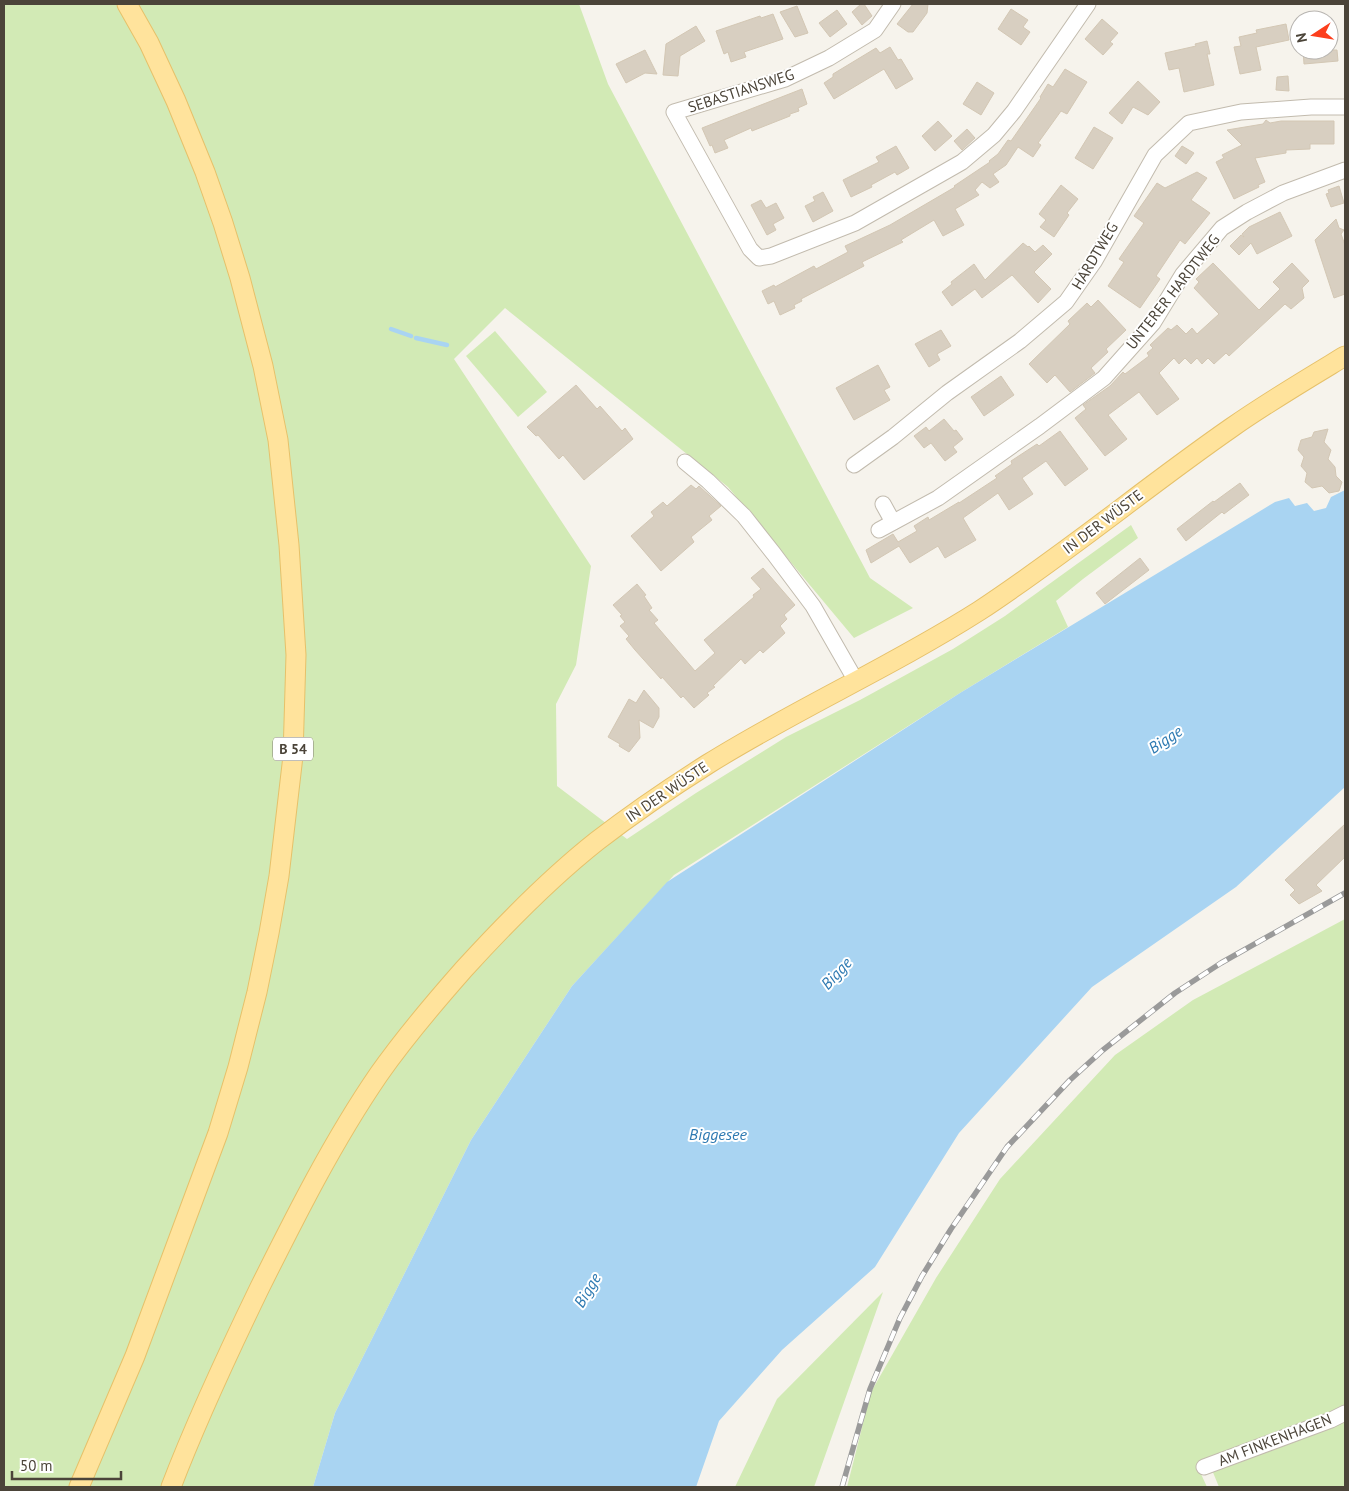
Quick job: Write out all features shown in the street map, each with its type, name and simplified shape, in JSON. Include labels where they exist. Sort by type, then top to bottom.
[{"type":"main road","name":"B 54","points":[[79,1487],[138,1347],[209,1158],[238,1067],[257,992],[269,933],[279,876],[293,756],[296,655],[289,546],[278,440],[263,366],[237,269],[223,223],[204,172],[176,101],[149,43],[127,4]]},
{"type":"main road","name":"IN DER WÜSTE","points":[[171,1487],[208,1396],[236,1337],[300,1206],[338,1139],[379,1074],[430,1007],[498,931],[546,885],[596,842],[659,797],[718,758],[912,651],[978,611],[1040,570],[1231,428],[1345,356]]},
{"type":"street","name":"SEBASTIANSWEG","points":[[893,4],[875,30],[829,58],[785,79],[674,112],[750,249],[759,258],[771,256],[855,223],[962,162],[994,135],[1014,111],[1088,4]]},
{"type":"street","name":"HARDTWEG","points":[[854,465],[893,437],[947,393],[1020,341],[1066,302],[1094,262],[1155,155],[1189,123],[1241,112],[1311,107],[1345,107]]},
{"type":"street","name":"UNTERER HARDTWEG","points":[[879,530],[938,498],[1104,378],[1153,323],[1183,274],[1222,228],[1283,193],[1345,170]]},
{"type":"street","points":[[685,462],[708,481],[744,516],[774,554],[813,606],[856,681]]},
{"type":"street","points":[[882,504],[893,522]]},
{"type":"street","name":"AM FINKENHAGEN","points":[[1204,1467],[1345,1413]]},
{"type":"green space","points":[[4,4],[579,4],[608,84],[870,578],[913,608],[854,638],[728,487],[505,308],[454,359],[591,566],[576,665],[556,704],[557,786],[627,839],[786,737],[860,700],[953,649],[1005,616],[1131,525],[1138,538],[1056,601],[1068,627],[960,693],[674,875],[572,986],[471,1140],[335,1413],[313,1487],[4,1487]]},
{"type":"green space","points":[[495,331],[547,392],[518,417],[466,356]]},
{"type":"green space","points":[[1345,919],[1345,1487],[1219,1487],[1212,1470],[1201,1474],[1207,1487],[847,1487],[871,1392],[936,1278],[1000,1179],[1115,1055],[1193,1000]]},
{"type":"green space","points":[[883,1292],[814,1487],[735,1487],[777,1399]]},
{"type":"water","name":"Biggesee","points":[[1345,490],[1345,787],[1236,887],[1092,987],[959,1133],[875,1267],[782,1350],[719,1421],[696,1487],[313,1487],[335,1413],[471,1140],[572,986],[667,882],[960,693],[1275,502],[1289,498],[1295,506],[1307,503],[1314,511],[1326,508],[1331,497]]},
{"type":"building","points":[[861,4],[864,4],[872,16],[862,25],[852,12]]},
{"type":"building","points":[[913,4],[928,4],[927,13],[913,32],[908,32],[897,24]]},
{"type":"building","points":[[797,6],[808,33],[795,37],[780,12]]},
{"type":"building","points":[[1011,9],[1028,20],[1023,27],[1030,32],[1021,45],[998,29]]},
{"type":"building","points":[[837,10],[847,24],[830,37],[819,23]]},
{"type":"building","points":[[773,14],[783,39],[744,52],[746,57],[731,62],[728,52],[724,54],[716,31],[760,16],[761,18]]},
{"type":"building","points":[[1102,19],[1118,33],[1110,42],[1113,44],[1103,55],[1085,39]]},
{"type":"building","points":[[1286,24],[1289,40],[1256,47],[1261,70],[1240,74],[1234,47],[1241,46],[1239,37],[1257,33],[1256,30]]},
{"type":"building","points":[[696,26],[705,41],[680,56],[678,76],[663,75],[666,44]]},
{"type":"building","points":[[1207,41],[1210,54],[1207,54],[1214,85],[1184,92],[1179,68],[1169,70],[1165,53],[1196,46],[1195,44]]},
{"type":"building","points":[[890,47],[898,60],[901,59],[913,79],[896,89],[884,69],[834,99],[824,83],[833,77],[833,74],[876,48],[880,53]]},
{"type":"building","points":[[645,50],[657,74],[645,73],[626,83],[616,64]]},
{"type":"building","points":[[1304,60],[1338,60],[1338,61],[1304,64]]},
{"type":"building","points":[[1065,69],[1087,82],[1067,114],[1061,111],[1038,143],[1041,145],[1033,157],[1018,147],[1006,165],[993,174],[999,182],[990,188],[982,182],[975,190],[979,195],[955,209],[964,225],[943,236],[934,220],[901,240],[903,242],[862,262],[864,266],[801,299],[802,301],[794,305],[795,308],[780,315],[774,301],[768,304],[762,291],[774,285],[775,287],[814,266],[816,269],[848,252],[845,246],[890,225],[955,187],[990,162],[1008,140],[1011,141],[1041,98],[1048,84],[1053,87]]},
{"type":"building","points":[[1288,76],[1289,91],[1276,90],[1277,77]]},
{"type":"building","points":[[1138,81],[1160,102],[1148,115],[1133,107],[1122,124],[1109,113]]},
{"type":"building","points":[[977,82],[994,93],[981,115],[963,104]]},
{"type":"building","points":[[802,89],[807,104],[798,108],[799,111],[752,131],[751,128],[724,140],[728,148],[715,153],[712,145],[710,146],[702,128]]},
{"type":"building","points":[[1266,120],[1270,123],[1281,121],[1334,121],[1334,144],[1310,144],[1310,149],[1286,150],[1286,153],[1255,158],[1265,182],[1234,199],[1216,162],[1224,158],[1222,155],[1242,145],[1227,130],[1263,124]]},
{"type":"building","points":[[938,121],[952,136],[935,151],[922,136]]},
{"type":"building","points":[[1094,127],[1113,138],[1093,169],[1075,158]]},
{"type":"building","points":[[967,129],[975,138],[962,150],[954,141]]},
{"type":"building","points":[[896,146],[909,168],[897,175],[895,172],[871,185],[872,187],[851,197],[843,180],[879,162],[876,157]]},
{"type":"building","points":[[1182,146],[1194,153],[1186,164],[1175,156]]},
{"type":"building","points":[[1197,172],[1207,178],[1191,200],[1210,213],[1185,244],[1180,240],[1156,276],[1160,279],[1140,308],[1108,286],[1124,262],[1119,259],[1144,223],[1134,216],[1157,183],[1165,188]]},
{"type":"building","points":[[1061,185],[1078,199],[1067,213],[1069,215],[1054,237],[1040,227],[1046,220],[1039,214]]},
{"type":"building","points":[[1339,186],[1344,203],[1331,207],[1326,194],[1329,193],[1328,190]]},
{"type":"building","points":[[823,192],[833,211],[813,222],[805,206],[815,201],[813,197]]},
{"type":"building","points":[[761,200],[766,208],[776,203],[784,218],[773,224],[776,230],[767,235],[751,205]]},
{"type":"building","points":[[1280,212],[1292,236],[1257,254],[1251,243],[1239,255],[1230,246],[1241,235],[1244,237],[1242,234],[1249,227]]},
{"type":"building","points":[[1336,219],[1339,228],[1344,230],[1341,234],[1345,245],[1345,294],[1334,298],[1315,240]]},
{"type":"building","points":[[1023,243],[1035,252],[1043,245],[1052,254],[1034,272],[1051,289],[1038,303],[1012,275],[982,298],[975,289],[952,306],[942,292],[952,284],[951,282],[974,264],[985,280]]},
{"type":"building","points":[[1213,263],[1259,310],[1280,289],[1273,282],[1292,263],[1309,281],[1302,288],[1304,298],[1291,309],[1285,304],[1229,356],[1226,353],[1214,364],[1208,358],[1202,364],[1197,358],[1191,364],[1185,358],[1179,364],[1174,358],[1159,373],[1179,399],[1157,415],[1139,392],[1108,415],[1127,439],[1105,456],[1075,418],[1086,409],[1083,405],[1110,386],[1123,372],[1125,374],[1149,356],[1147,353],[1153,348],[1150,345],[1168,328],[1171,330],[1177,325],[1186,334],[1192,328],[1197,334],[1219,314],[1194,288],[1199,282],[1196,279]]},
{"type":"building","points":[[1098,300],[1126,330],[1106,349],[1108,352],[1091,368],[1095,373],[1070,392],[1055,375],[1047,383],[1029,364],[1070,324],[1068,321],[1087,303],[1091,307]]},
{"type":"building","points":[[941,330],[951,346],[937,354],[940,360],[929,367],[915,344]]},
{"type":"building","points":[[878,365],[890,387],[884,390],[890,400],[854,420],[836,388]]},
{"type":"building","points":[[1001,376],[1014,395],[984,416],[971,397]]},
{"type":"building","points":[[576,385],[597,409],[600,406],[622,431],[625,428],[633,439],[584,480],[563,455],[559,459],[538,435],[536,436],[527,427]]},
{"type":"building","points":[[944,419],[963,439],[953,447],[957,452],[945,461],[931,443],[924,448],[914,436],[926,427],[929,431]]},
{"type":"building","points":[[1328,429],[1324,442],[1331,450],[1328,459],[1335,467],[1336,476],[1342,482],[1339,491],[1329,493],[1322,486],[1312,488],[1305,482],[1307,473],[1301,466],[1304,457],[1298,450],[1301,440],[1312,437],[1314,432]]},
{"type":"building","points":[[1060,431],[1088,469],[1065,486],[1046,461],[1022,478],[1033,494],[1009,510],[998,493],[963,518],[976,540],[945,558],[938,546],[910,563],[899,546],[871,563],[866,550],[893,534],[898,542],[917,531],[914,526],[928,517],[929,520],[959,503],[997,478],[995,476],[1012,464],[1011,461],[1037,444],[1039,446]]},
{"type":"building","points":[[1240,483],[1249,495],[1224,514],[1222,512],[1186,541],[1177,529]]},
{"type":"building","points":[[691,485],[696,489],[699,486],[721,506],[709,516],[712,520],[691,537],[694,542],[661,571],[631,536],[654,516],[651,512],[663,502],[667,506]]},
{"type":"building","points":[[1140,558],[1149,570],[1105,604],[1096,593]]},
{"type":"building","points":[[763,568],[795,605],[784,615],[787,619],[780,626],[785,633],[763,653],[760,650],[745,664],[741,659],[713,686],[715,687],[707,693],[709,695],[694,708],[683,696],[681,698],[662,677],[661,679],[626,639],[629,636],[620,626],[625,622],[620,616],[622,615],[613,605],[637,584],[646,595],[644,596],[652,608],[649,610],[658,620],[654,623],[695,671],[715,653],[704,640],[761,589],[751,578]]},
{"type":"building","points":[[644,690],[659,708],[659,717],[653,728],[639,720],[640,738],[629,752],[608,737],[629,699],[636,703]]},
{"type":"building","points":[[1345,824],[1345,857],[1316,885],[1322,891],[1299,904],[1290,895],[1295,890],[1285,880]]},
{"type":"waterway","points":[[391,329],[411,336]]},
{"type":"waterway","points":[[416,338],[447,345]]},
{"type":"railway","points":[[842,1487],[870,1389],[900,1318],[922,1276],[951,1229],[1007,1147],[1070,1080],[1103,1050],[1175,993],[1221,963],[1345,893]]},
{"type":"water label","name":"Bigge","points":[[1165,739]]},
{"type":"water label","name":"Bigge","points":[[836,973]]},
{"type":"water label","name":"Bigge","points":[[587,1290]]}]
